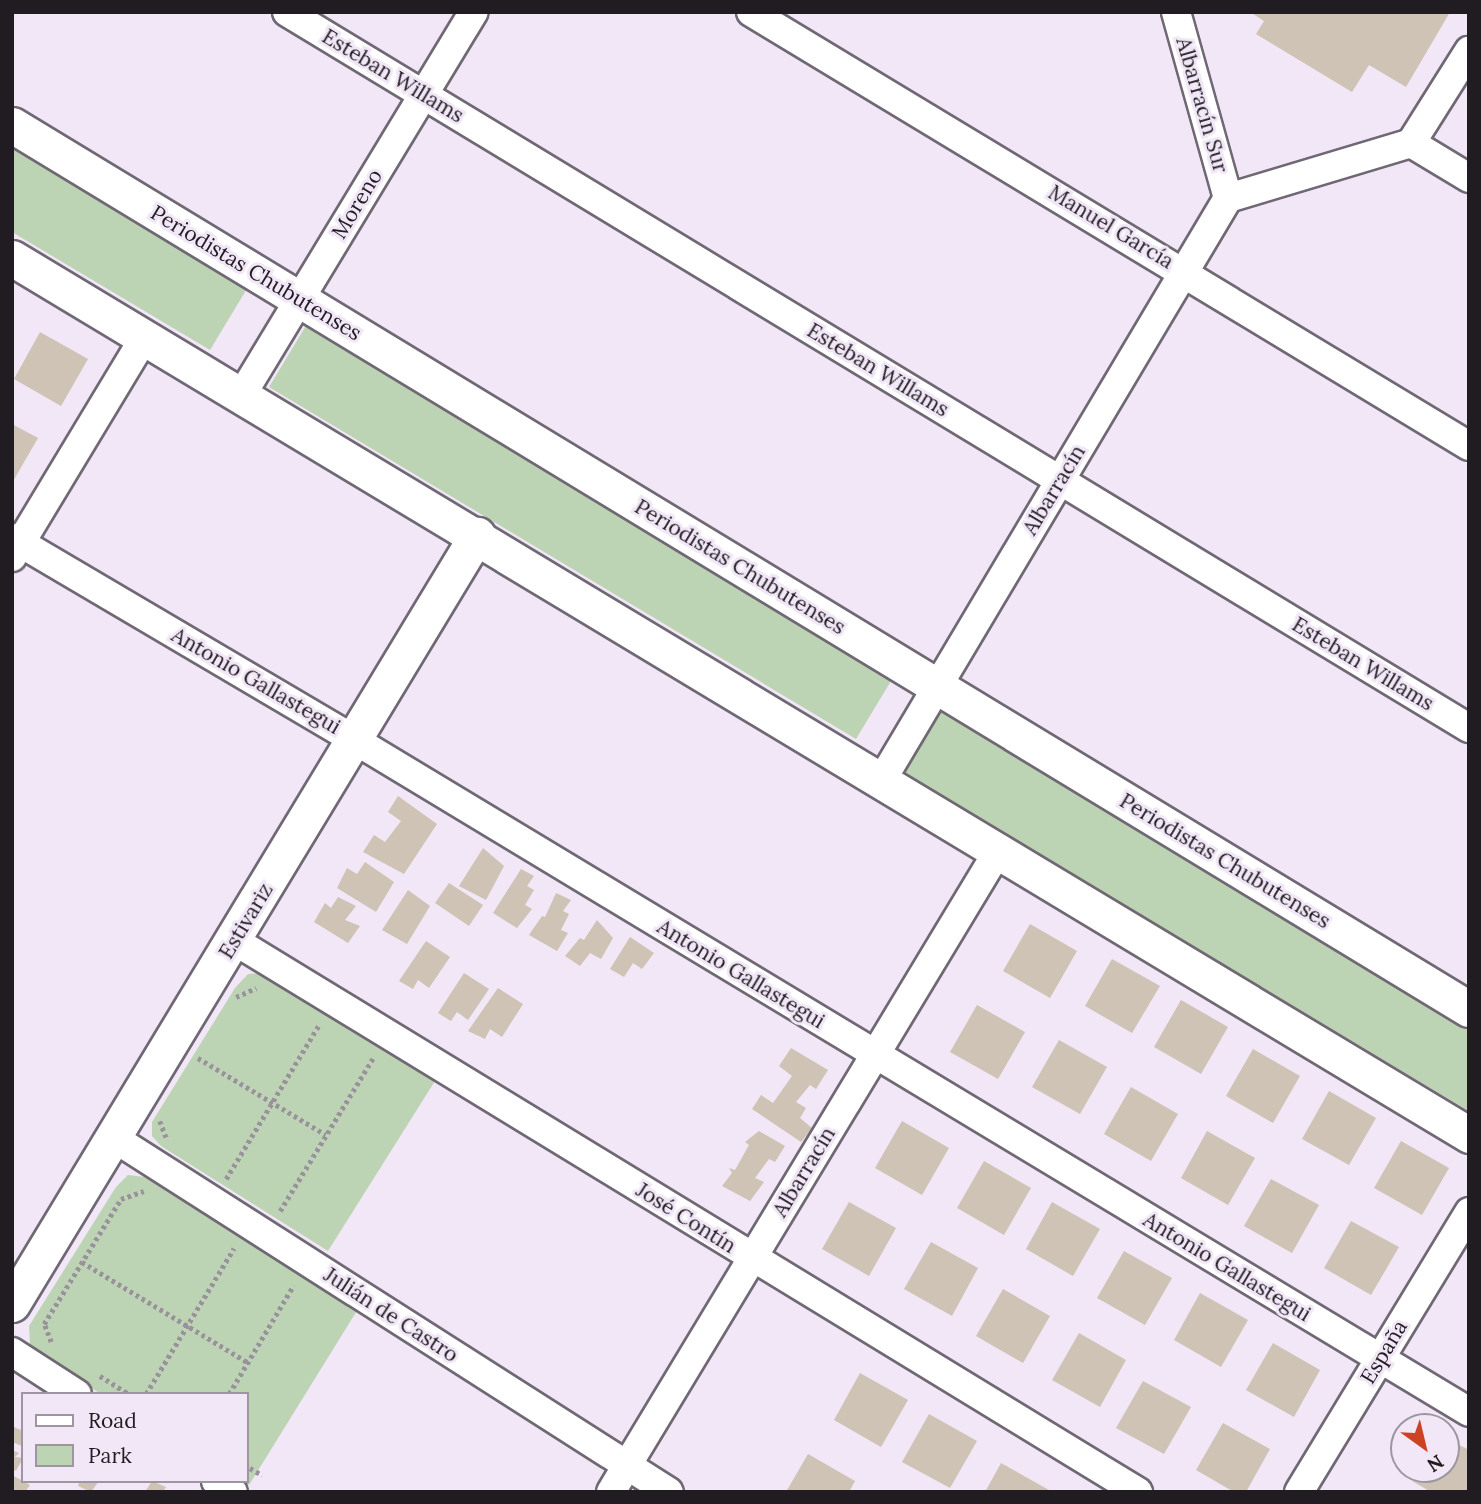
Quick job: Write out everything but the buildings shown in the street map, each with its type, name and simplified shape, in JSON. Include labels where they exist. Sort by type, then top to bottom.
[{"type":"street","name":"Esteban Willams","points":[[287,12],[1469,728]]},
{"type":"street","name":"Moreno","points":[[241,396],[474,12]]},
{"type":"street","name":"Manuel García","points":[[751,12],[1185,271],[1469,446]]},
{"type":"street","name":"Albarracín Sur","points":[[1176,12],[1228,198]]},
{"type":"street","points":[[1228,198],[1411,143],[1469,51]]},
{"type":"street","name":"Periodistas Chubutenses","points":[[12,125],[1469,1009]]},
{"type":"street","points":[[1411,143],[1469,178]]},
{"type":"street","name":"Albarracín","points":[[880,783],[1228,198]]},
{"type":"street","points":[[12,258],[477,535],[880,783],[1469,1135]]},
{"type":"street","points":[[15,546],[144,338]]},
{"type":"street","name":"Estivariz","points":[[12,1304],[235,941],[477,535]]},
{"type":"street","name":"Antonio Gallastegui","points":[[15,546],[354,739],[1469,1412]]},
{"type":"street","name":"Albarracín","points":[[611,1492],[997,853]]},
{"type":"street","name":"José Contín","points":[[235,941],[1138,1492]]},
{"type":"street","name":"Julián de Castro","points":[[114,1138],[669,1492]]},
{"type":"street","name":"España","points":[[1299,1492],[1469,1212]]},
{"type":"street","points":[[12,1352],[87,1384]]},
{"type":"path","points":[[231,1005],[237,995],[260,987]]},
{"type":"path","points":[[307,1016],[330,1031]]},
{"type":"path","points":[[226,1179],[319,1024]]},
{"type":"path","points":[[192,1068],[205,1047]]},
{"type":"path","points":[[362,1051],[383,1064]]},
{"type":"path","points":[[198,1058],[326,1135]]},
{"type":"path","points":[[280,1211],[373,1058]]},
{"type":"path","points":[[52,1347],[44,1324],[121,1199],[144,1191],[169,1143],[160,1121],[166,1110]]},
{"type":"path","points":[[215,1172],[237,1185]]},
{"type":"path","points":[[270,1205],[291,1217]]},
{"type":"path","points":[[147,1392],[234,1247]]},
{"type":"path","points":[[82,1262],[247,1363]]},
{"type":"path","points":[[230,1392],[294,1285]]},
{"type":"path","points":[[87,1384],[121,1392]]},
{"type":"green space","points":[[12,146],[248,287],[210,350],[12,232]]},
{"type":"green space","points":[[307,324],[894,676],[856,739],[269,387]]},
{"type":"green space","points":[[937,708],[1469,1026],[1467,1110],[899,771]]},
{"type":"green space","points":[[262,973],[435,1081],[328,1251],[161,1146],[152,1136],[152,1122],[235,988],[248,974]]},
{"type":"green space","points":[[128,1175],[145,1177],[358,1309],[249,1485],[246,1483],[248,1392],[98,1392],[41,1357],[30,1344],[29,1326],[116,1187]]}]
